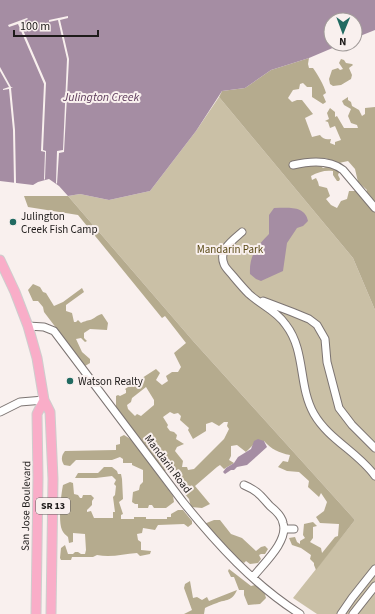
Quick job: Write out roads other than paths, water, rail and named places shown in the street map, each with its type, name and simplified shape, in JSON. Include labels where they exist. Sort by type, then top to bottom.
[{"type":"main road","name":"SR 13","points":[[0,260],[15,292],[28,326],[37,358],[44,400],[50,412],[53,479],[51,614]]},
{"type":"main road","name":"San Jose Boulevard","points":[[36,614],[38,478],[37,414],[44,400]]},
{"type":"main road","points":[[38,478],[53,479]]},
{"type":"street","points":[[293,165],[304,162],[323,162],[337,165],[375,208]]},
{"type":"street","points":[[242,232],[226,246],[223,263],[249,294],[280,317],[291,332],[296,345],[306,395],[316,417],[331,436],[360,460],[375,476]]},
{"type":"street","points":[[257,300],[309,319],[317,325],[325,339],[328,362],[339,408],[352,425],[375,448]]},
{"type":"street","name":"Mandarin Road","points":[[28,326],[44,327],[54,331],[183,502],[226,552],[253,577],[300,614]]},
{"type":"street","points":[[0,412],[20,402],[44,400]]},
{"type":"street","points":[[244,485],[256,490],[284,522],[284,536],[280,544],[253,577]]},
{"type":"street","points":[[284,529],[294,529]]},
{"type":"street","points":[[341,614],[375,569]]},
{"type":"street","points":[[353,614],[375,586]]},
{"type":"water","name":"Julington Creek","points":[[0,0],[375,0],[375,30],[363,35],[363,12],[323,12],[323,52],[271,70],[245,88],[222,91],[196,131],[150,191],[109,200],[80,194],[68,196],[59,186],[49,179],[33,185],[0,181]]},
{"type":"water","points":[[274,208],[295,208],[303,212],[308,221],[303,226],[297,228],[287,243],[283,271],[261,281],[250,274],[251,261],[257,247],[269,234],[269,215]]},
{"type":"water","points":[[258,439],[264,441],[267,447],[247,465],[237,467],[225,474],[223,472],[234,463],[238,457],[251,449],[254,441]]},
{"type":"place","name":"Julington Creek Fish Camp","points":[[13,222]]},
{"type":"place","name":"Watson Realty","points":[[70,381]]},
{"type":"park label","name":"Mandarin Park","points":[[230,249]]}]
